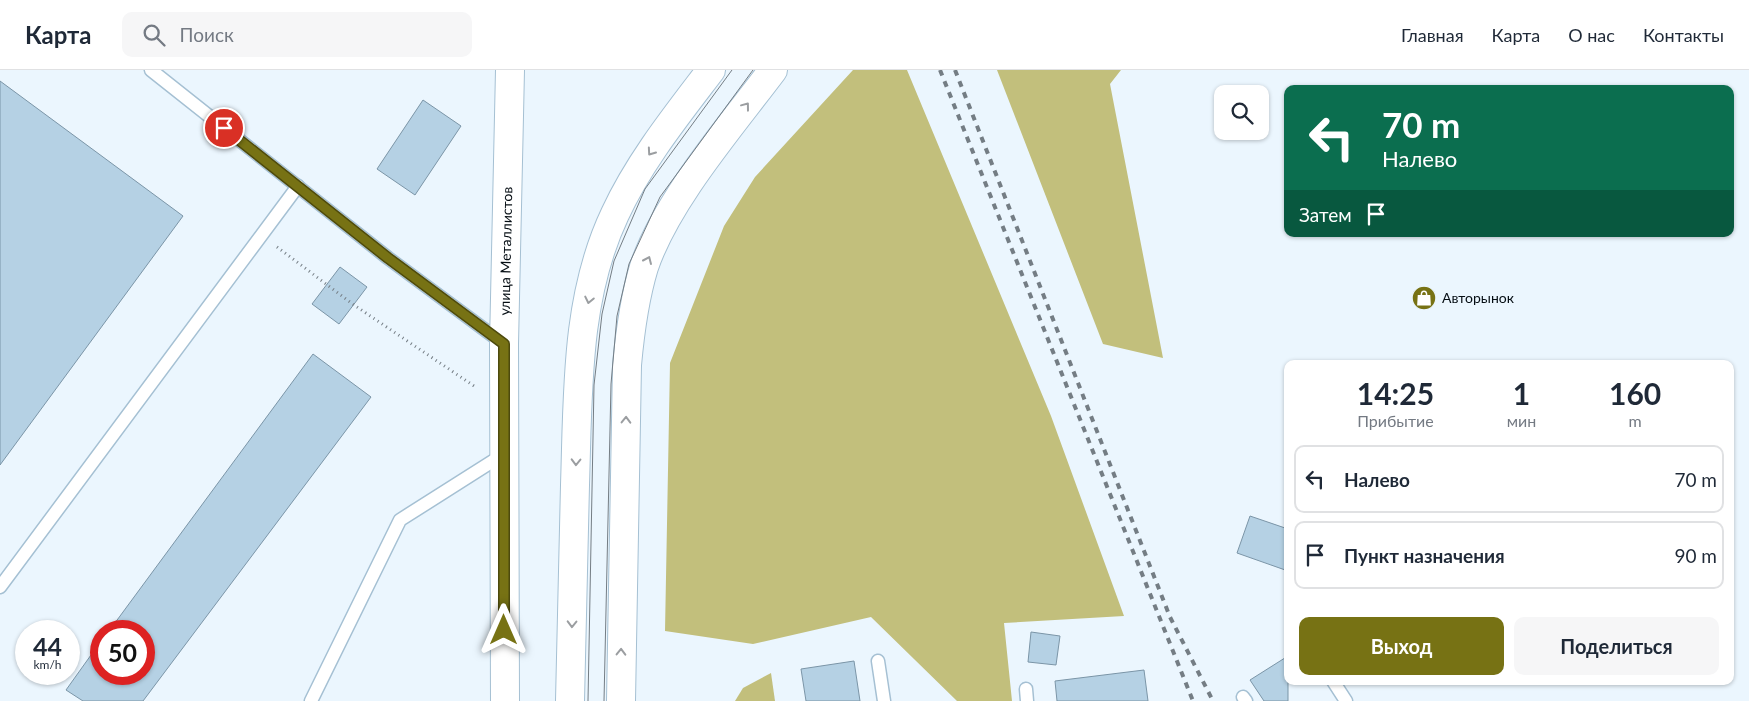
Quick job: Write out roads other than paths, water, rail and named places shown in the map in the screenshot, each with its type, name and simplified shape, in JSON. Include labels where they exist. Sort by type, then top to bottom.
[{"type":"main road","name":"улица Металлистов","points":[[505,701],[504,344],[510,70]]},
{"type":"main road","points":[[570,701],[578,381],[586,313],[598,255],[614,215],[633,179],[679,112],[711,70]]},
{"type":"main road","points":[[620,701],[627,365],[632,313],[644,266],[668,216],[718,143],[774,70]]},
{"type":"lane","points":[[151,70],[388,258],[504,344]]},
{"type":"lane","points":[[0,587],[298,186]]},
{"type":"lane","points":[[311,701],[400,520],[504,454]]},
{"type":"lane","points":[[878,661],[884,701]]},
{"type":"lane","points":[[1336,685],[1346,701]]},
{"type":"tram line","points":[[588,701],[594,385],[602,314],[614,261],[645,189],[732,70]]},
{"type":"tram line","points":[[604,701],[611,384],[617,316],[629,264],[660,197],[753,70]]},
{"type":"railway","points":[[940,70],[1193,701]]},
{"type":"railway","points":[[955,70],[1170,617],[1213,701]]},
{"type":"place","name":"Авторынок","points":[[1424,298]]}]
